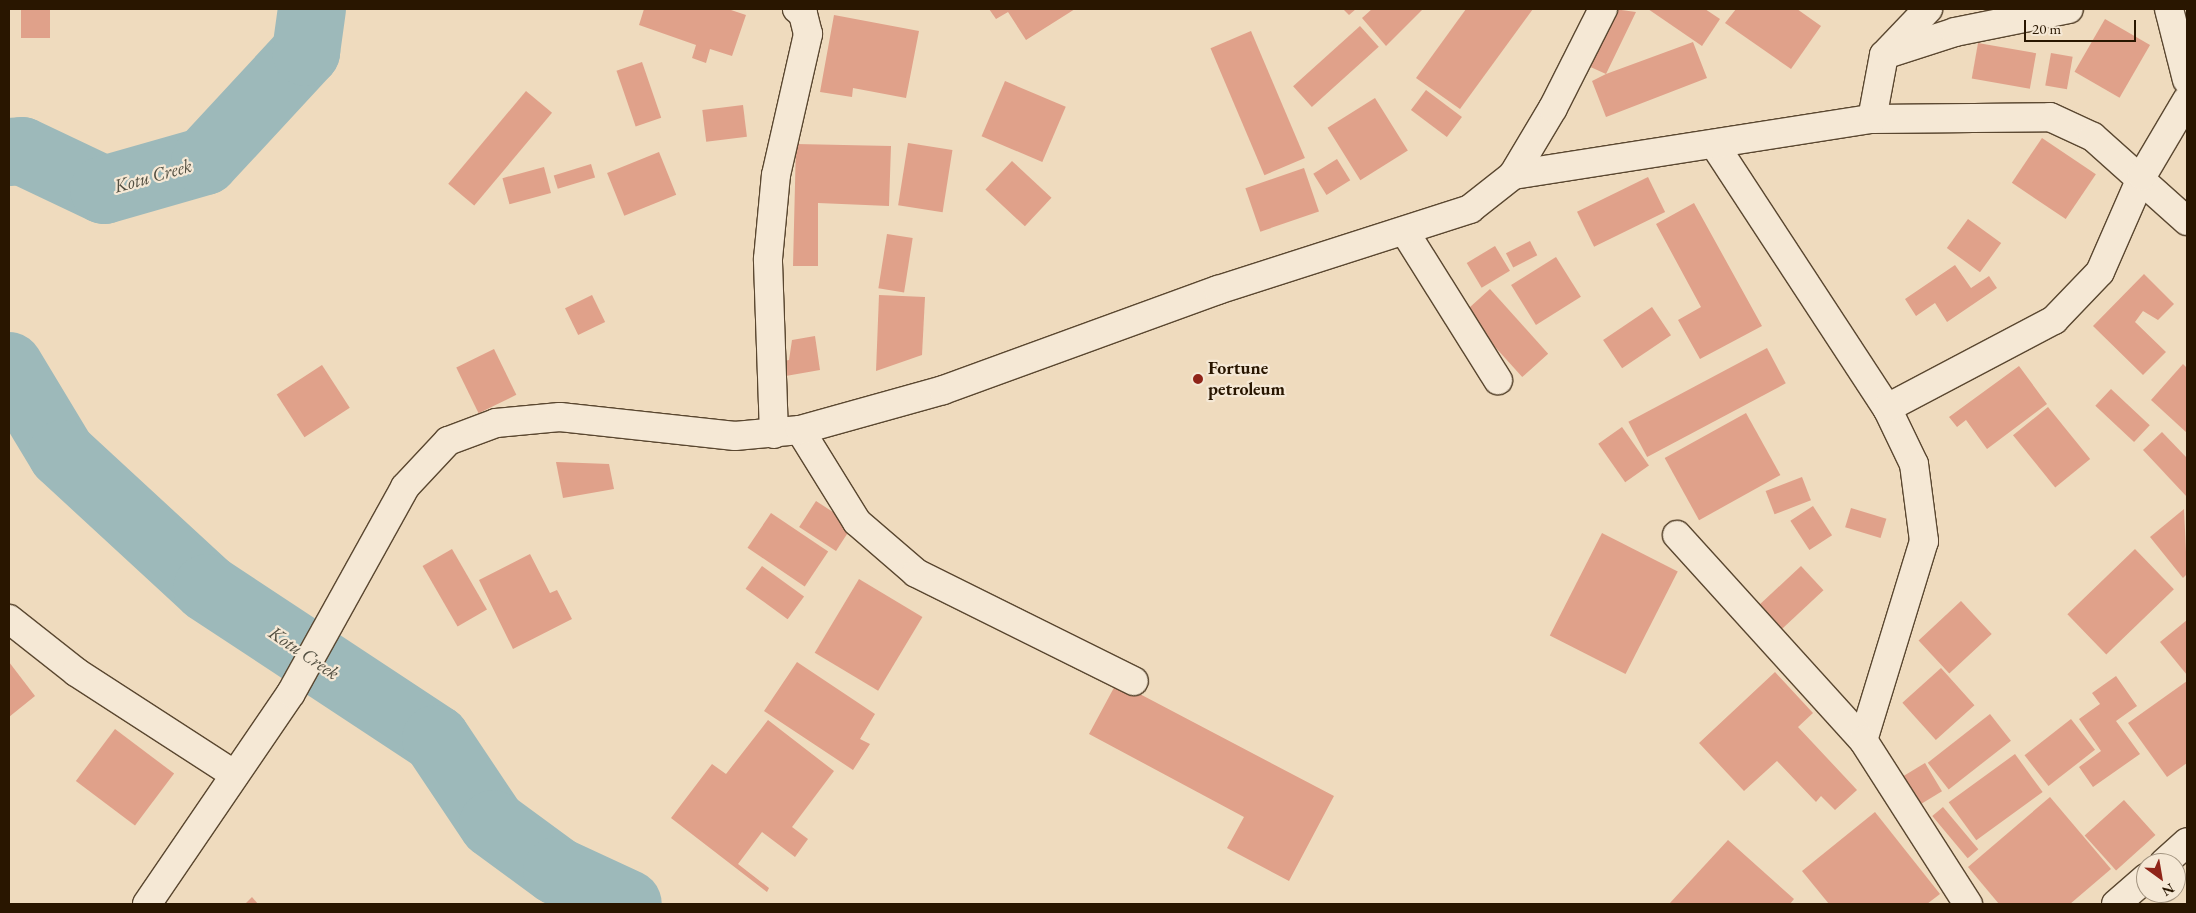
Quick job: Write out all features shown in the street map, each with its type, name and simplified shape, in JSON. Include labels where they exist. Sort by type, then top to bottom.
[{"type":"street","points":[[797,9],[804,14],[808,34],[776,175],[768,259],[787,432],[857,522],[916,574],[1134,681]]},
{"type":"street","points":[[147,904],[305,669],[341,598],[405,487],[448,441],[496,423],[560,417],[735,436],[787,432],[944,390],[1218,290],[1405,232],[1470,209],[1513,175],[1553,108],[1603,9]]},
{"type":"street","points":[[1872,119],[1884,55],[1928,9]]},
{"type":"street","points":[[1884,55],[1955,32],[2068,9]]},
{"type":"street","points":[[2169,9],[2187,80]]},
{"type":"street","points":[[1887,408],[2054,320],[2100,272],[2142,176],[2187,100]]},
{"type":"street","points":[[1513,175],[1716,147],[1872,119],[2050,117],[2093,137],[2142,176],[2187,221]]},
{"type":"street","points":[[1716,147],[1887,408],[1914,464],[1924,541],[1863,740]]},
{"type":"street","points":[[1405,232],[1498,380]]},
{"type":"street","points":[[1677,535],[1863,740],[1968,904]]},
{"type":"street","points":[[9,619],[76,672],[235,775]]},
{"type":"street","points":[[2175,853],[2187,842]]},
{"type":"street","points":[[2116,904],[2136,887]]},
{"type":"building","points":[[21,9],[50,9],[50,38],[21,38]]},
{"type":"building","points":[[644,9],[728,9],[746,15],[732,56],[710,49],[706,63],[692,58],[696,45],[639,25]]},
{"type":"building","points":[[989,9],[1075,9],[1026,40],[1008,12],[996,19]]},
{"type":"building","points":[[1343,9],[1356,9],[1349,15]]},
{"type":"building","points":[[1372,9],[1423,9],[1386,46],[1362,18]]},
{"type":"building","points":[[1466,9],[1533,9],[1460,109],[1416,78]]},
{"type":"building","points":[[1614,9],[1636,12],[1606,74],[1586,65]]},
{"type":"building","points":[[1648,9],[1705,9],[1720,19],[1702,46]]},
{"type":"building","points":[[1736,9],[1797,9],[1821,26],[1791,69],[1725,23]]},
{"type":"building","points":[[834,15],[919,31],[906,98],[853,88],[852,97],[820,92]]},
{"type":"building","points":[[2105,19],[2150,45],[2120,98],[2074,72]]},
{"type":"building","points":[[1360,26],[1379,47],[1312,107],[1293,86]]},
{"type":"building","points":[[1251,31],[1305,158],[1264,175],[1210,48]]},
{"type":"building","points":[[1693,42],[1707,78],[1606,117],[1592,81]]},
{"type":"building","points":[[1978,43],[2036,53],[2030,89],[1972,78]]},
{"type":"building","points":[[2051,53],[2073,57],[2067,89],[2045,85]]},
{"type":"building","points":[[642,62],[661,118],[636,127],[616,71]]},
{"type":"building","points":[[1005,81],[1066,107],[1042,162],[982,136]]},
{"type":"building","points":[[1426,90],[1462,117],[1447,137],[1411,110]]},
{"type":"building","points":[[526,91],[552,113],[474,206],[448,184]]},
{"type":"building","points":[[1375,98],[1408,151],[1360,180],[1328,128]]},
{"type":"building","points":[[743,105],[747,137],[706,142],[702,110]]},
{"type":"building","points":[[2042,138],[2096,174],[2066,219],[2012,183]]},
{"type":"building","points":[[908,143],[952,150],[943,212],[898,205]]},
{"type":"building","points":[[796,144],[891,146],[889,206],[818,203],[818,266],[793,266]]},
{"type":"building","points":[[659,152],[676,195],[624,216],[607,173]]},
{"type":"building","points":[[1337,159],[1350,180],[1327,195],[1313,174]]},
{"type":"building","points":[[1012,161],[1051,198],[1025,226],[985,190]]},
{"type":"building","points":[[591,164],[595,177],[558,189],[554,175]]},
{"type":"building","points":[[544,167],[551,193],[509,204],[502,178]]},
{"type":"building","points":[[1304,168],[1319,211],[1260,232],[1245,188]]},
{"type":"building","points":[[1648,177],[1665,212],[1594,247],[1577,212]]},
{"type":"building","points":[[1694,203],[1762,326],[1700,359],[1678,320],[1701,307],[1656,224]]},
{"type":"building","points":[[1968,219],[2001,243],[1980,272],[1947,248]]},
{"type":"building","points":[[887,234],[913,238],[904,292],[878,288]]},
{"type":"building","points":[[1530,241],[1537,255],[1513,268],[1506,253]]},
{"type":"building","points":[[1495,246],[1510,271],[1482,288],[1467,263]]},
{"type":"building","points":[[1556,257],[1581,297],[1536,325],[1511,285]]},
{"type":"building","points":[[1955,265],[1971,288],[1989,276],[1997,288],[1947,322],[1935,303],[1916,316],[1905,299]]},
{"type":"building","points":[[2144,274],[2174,304],[2158,320],[2143,311],[2135,322],[2166,352],[2143,375],[2093,326]]},
{"type":"building","points":[[1490,289],[1548,354],[1522,377],[1464,312]]},
{"type":"building","points":[[592,295],[605,322],[578,335],[565,308]]},
{"type":"building","points":[[879,295],[925,297],[922,355],[876,371]]},
{"type":"building","points":[[1652,307],[1671,335],[1622,368],[1603,340]]},
{"type":"building","points":[[815,336],[820,370],[780,377],[778,362],[789,360],[792,340]]},
{"type":"building","points":[[1767,348],[1786,383],[1647,457],[1628,422]]},
{"type":"building","points":[[494,349],[516,395],[479,413],[456,367]]},
{"type":"building","points":[[2183,364],[2187,368],[2187,433],[2151,400]]},
{"type":"building","points":[[322,365],[350,408],[304,437],[277,394]]},
{"type":"building","points":[[2019,366],[2047,404],[1987,449],[1966,420],[1957,427],[1949,417]]},
{"type":"building","points":[[2111,389],[2150,425],[2134,442],[2095,406]]},
{"type":"building","points":[[2048,407],[2090,459],[2055,487],[2013,435]]},
{"type":"building","points":[[1746,413],[1780,475],[1699,520],[1665,458]]},
{"type":"building","points":[[1622,427],[1649,466],[1625,482],[1598,444]]},
{"type":"building","points":[[2162,432],[2187,458],[2187,497],[2143,450]]},
{"type":"building","points":[[556,462],[609,464],[614,489],[563,498]]},
{"type":"building","points":[[1802,477],[1811,500],[1775,514],[1766,491]]},
{"type":"building","points":[[816,501],[853,525],[836,551],[799,527]]},
{"type":"building","points":[[1813,506],[1832,535],[1809,550],[1790,521]]},
{"type":"building","points":[[1851,508],[1886,519],[1881,538],[1845,527]]},
{"type":"building","points":[[2184,509],[2187,574],[2183,578],[2150,537]]},
{"type":"building","points":[[771,513],[828,552],[805,586],[748,548]]},
{"type":"building","points":[[1602,533],[1678,572],[1626,674],[1550,635]]},
{"type":"building","points":[[452,549],[487,610],[458,627],[423,566]]},
{"type":"building","points":[[2135,549],[2174,589],[2106,655],[2067,614]]},
{"type":"building","points":[[530,554],[550,593],[557,590],[572,619],[513,649],[479,580]]},
{"type":"building","points":[[762,566],[804,597],[788,619],[746,589]]},
{"type":"building","points":[[1801,566],[1824,590],[1778,632],[1756,608]]},
{"type":"building","points":[[859,579],[922,617],[878,691],[815,653]]},
{"type":"building","points":[[1961,601],[1992,634],[1949,673],[1919,641]]},
{"type":"building","points":[[2187,620],[2187,675],[2160,642]]},
{"type":"building","points":[[9,662],[35,696],[9,717]]},
{"type":"building","points":[[797,662],[875,714],[860,739],[870,744],[853,770],[764,711]]},
{"type":"building","points":[[1941,668],[1974,705],[1936,740],[1902,703]]},
{"type":"building","points":[[1775,672],[1813,713],[1798,727],[1857,790],[1835,810],[1821,796],[1816,802],[1777,761],[1744,791],[1699,743]]},
{"type":"building","points":[[2116,676],[2137,706],[2116,721],[2140,754],[2093,787],[2079,767],[2101,751],[2079,719],[2100,704],[2092,693]]},
{"type":"building","points":[[2187,681],[2187,763],[2167,777],[2128,723]]},
{"type":"building","points":[[1117,682],[1334,796],[1289,881],[1227,848],[1244,817],[1089,734]]},
{"type":"building","points":[[1990,714],[2011,741],[1949,789],[1928,763]]},
{"type":"building","points":[[2071,719],[2095,750],[2049,786],[2025,755]]},
{"type":"building","points":[[768,720],[834,771],[792,827],[808,839],[795,857],[762,832],[738,864],[769,888],[767,892],[671,818],[712,764],[726,774]]},
{"type":"building","points":[[115,729],[174,774],[135,825],[76,781]]},
{"type":"building","points":[[2015,754],[2043,792],[1976,840],[1949,802]]},
{"type":"building","points":[[1925,763],[1942,791],[1921,804],[1904,776]]},
{"type":"building","points":[[2050,797],[2111,869],[2070,904],[1999,904],[1968,867]]},
{"type":"building","points":[[2124,800],[2155,835],[2116,870],[2085,835]]},
{"type":"building","points":[[1943,807],[1978,849],[1968,858],[1932,816]]},
{"type":"building","points":[[1875,812],[1940,894],[1927,904],[1829,904],[1802,871]]},
{"type":"building","points":[[1728,840],[1794,899],[1790,904],[1669,904]]},
{"type":"building","points":[[252,897],[258,904],[245,904]]},
{"type":"waterway","name":"Kotu Creek","points":[[9,152],[22,151],[104,190],[205,161],[306,52],[312,9]]},
{"type":"waterway","name":"Kotu Creek","points":[[9,366],[62,454],[207,588],[436,739],[493,824],[557,871],[628,904]]},
{"type":"place","name":"Fortune petroleum","points":[[1198,379]]}]
